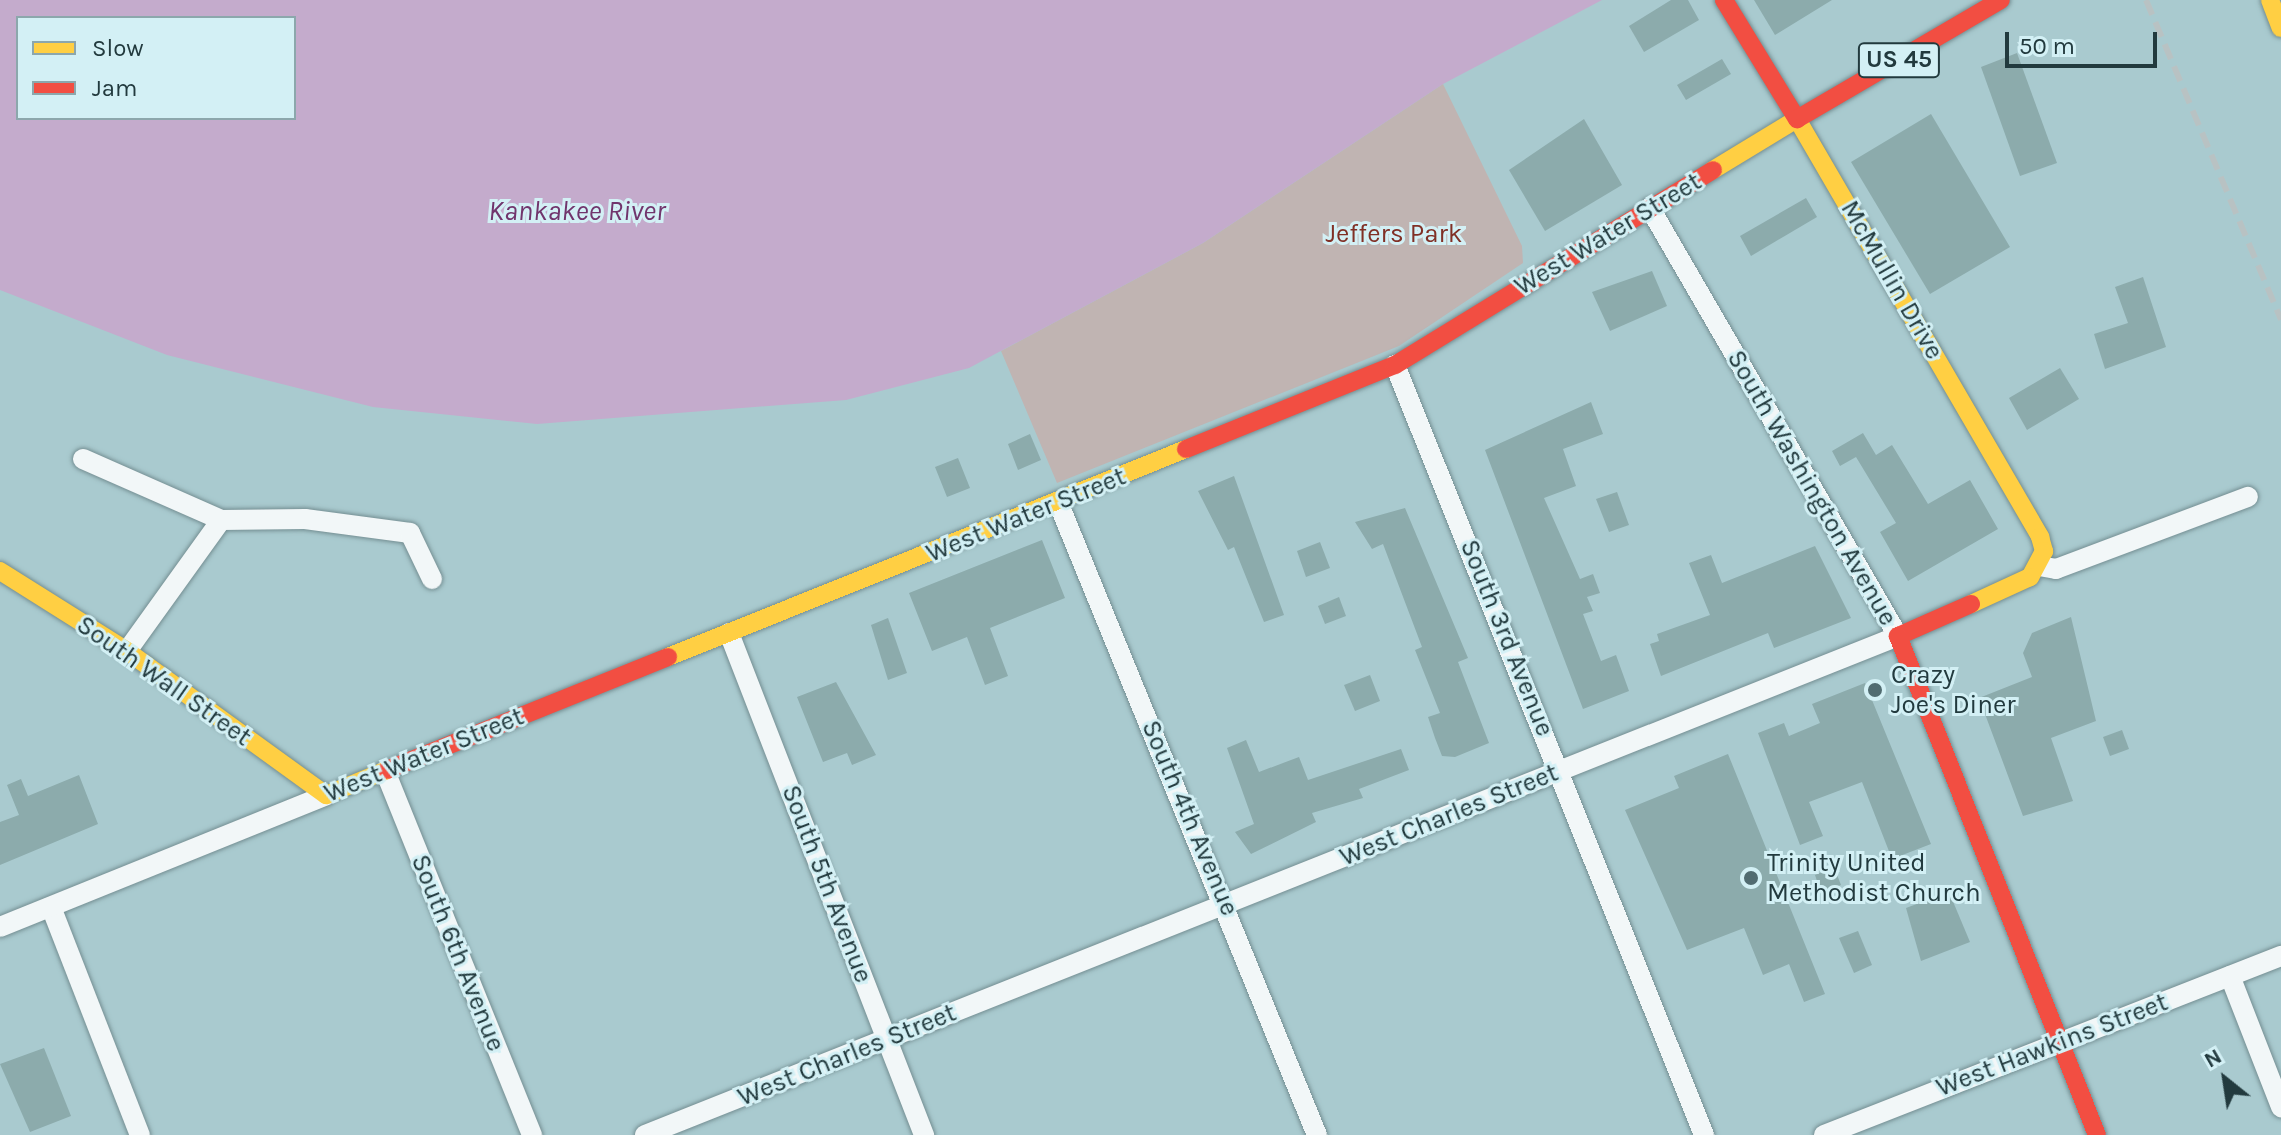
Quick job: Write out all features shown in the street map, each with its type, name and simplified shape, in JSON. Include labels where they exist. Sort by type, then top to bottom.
[{"type":"main road","name":"McMullin Drive","points":[[1724,0],[2033,522],[2044,551],[2039,566]]},
{"type":"main road","name":"West Water Street","points":[[326,795],[1395,365],[1797,119],[2001,0]]},
{"type":"main road","name":"West Charles Street","points":[[1898,636],[2011,588],[2039,566]]},
{"type":"main road","name":"South Wall Street","points":[[0,571],[127,651],[326,795]]},
{"type":"main road","name":"South Washington Avenue","points":[[1898,636],[2097,1135]]},
{"type":"street","name":"South Washington Avenue","points":[[1650,208],[1898,636]]},
{"type":"street","name":"South 3rd Avenue","points":[[1395,365],[1561,770],[1704,1135]]},
{"type":"street","points":[[83,459],[221,520],[305,519],[410,533],[432,579]]},
{"type":"street","name":"West Charles Street","points":[[2039,566],[2056,569],[2248,497]]},
{"type":"street","name":"South 4th Avenue","points":[[1058,502],[1226,904],[1317,1135]]},
{"type":"street","points":[[127,651],[221,520]]},
{"type":"street","name":"South 5th Avenue","points":[[729,633],[924,1135]]},
{"type":"street","name":"West Charles Street","points":[[645,1135],[1898,636]]},
{"type":"street","name":"South 6th Avenue","points":[[385,771],[532,1135]]},
{"type":"street","name":"West Water Street","points":[[0,927],[326,795]]},
{"type":"street","points":[[51,907],[140,1135]]},
{"type":"street","name":"West Hawkins Street","points":[[1824,1135],[2281,956]]},
{"type":"street","points":[[2230,976],[2281,1107]]},
{"type":"green space","name":"Jeffers Park","points":[[1443,84],[1522,246],[1523,263],[1399,346],[1057,483],[1001,351],[1203,243]]},
{"type":"water","name":"Kankakee River","points":[[0,0],[1602,0],[1443,84],[1203,243],[969,368],[846,400],[537,424],[373,407],[167,355],[0,290]]},
{"type":"building","points":[[1671,0],[1688,0],[1699,20],[1644,52],[1629,26]]},
{"type":"building","points":[[1754,0],[1832,0],[1775,35]]},
{"type":"building","points":[[2017,53],[2057,163],[2020,176],[1981,67]]},
{"type":"building","points":[[1722,59],[1731,74],[1686,100],[1677,85]]},
{"type":"building","points":[[1931,114],[2010,247],[1930,294],[1851,162]]},
{"type":"building","points":[[1584,119],[1622,185],[1545,231],[1509,170]]},
{"type":"building","points":[[1806,198],[1817,217],[1751,256],[1740,236]]},
{"type":"building","points":[[1652,271],[1667,306],[1610,331],[1592,292]]},
{"type":"building","points":[[2143,277],[2166,347],[2105,369],[2094,334],[2128,323],[2115,287]]},
{"type":"building","points":[[2060,368],[2079,399],[2027,430],[2009,398]]},
{"type":"building","points":[[1591,402],[1603,434],[1563,449],[1576,486],[1544,498],[1580,579],[1593,574],[1600,593],[1587,597],[1593,611],[1583,614],[1601,661],[1616,655],[1629,691],[1583,709],[1485,450]]},
{"type":"building","points":[[1863,433],[1876,455],[1892,445],[1928,504],[1970,480],[1998,529],[1908,581],[1880,532],[1896,523],[1856,457],[1840,466],[1832,451]]},
{"type":"building","points":[[1030,434],[1041,460],[1018,470],[1008,444]]},
{"type":"building","points":[[958,458],[970,488],[947,497],[935,467]]},
{"type":"building","points":[[1234,476],[1284,615],[1264,622],[1234,547],[1228,550],[1198,491]]},
{"type":"building","points":[[1617,492],[1629,525],[1609,532],[1596,499]]},
{"type":"building","points":[[1405,508],[1468,658],[1458,662],[1489,743],[1455,757],[1442,756],[1435,738],[1428,717],[1440,713],[1415,650],[1422,647],[1383,544],[1372,549],[1355,522]]},
{"type":"building","points":[[1042,540],[1065,598],[990,628],[1008,676],[985,685],[967,637],[932,651],[909,593]]},
{"type":"building","points":[[1320,542],[1330,568],[1306,577],[1297,551]]},
{"type":"building","points":[[1815,546],[1851,618],[1774,648],[1768,633],[1661,676],[1650,644],[1659,641],[1657,634],[1710,615],[1689,563],[1711,555],[1722,583]]},
{"type":"building","points":[[1339,597],[1346,616],[1325,624],[1318,606]]},
{"type":"building","points":[[2071,617],[2096,721],[2051,738],[2073,801],[2023,816],[1979,698],[2032,677],[2023,653],[2032,633]]},
{"type":"building","points":[[888,618],[907,673],[888,680],[871,625]]},
{"type":"building","points":[[1370,675],[1380,701],[1355,711],[1344,685]]},
{"type":"building","points":[[836,682],[876,755],[852,765],[847,753],[823,762],[797,697]]},
{"type":"building","points":[[1865,683],[1931,844],[1892,859],[1862,782],[1809,802],[1823,836],[1800,845],[1758,733],[1784,723],[1789,736],[1820,723],[1812,704]]},
{"type":"building","points":[[2122,730],[2129,749],[2110,756],[2103,737]]},
{"type":"building","points":[[1246,740],[1259,772],[1299,757],[1308,780],[1401,749],[1409,770],[1359,789],[1363,798],[1312,813],[1316,822],[1251,854],[1235,832],[1254,824],[1227,748]]},
{"type":"building","name":"Trinity United Methodist Church","points":[[1728,754],[1825,994],[1804,1002],[1789,964],[1763,975],[1744,928],[1687,950],[1625,810],[1679,788],[1674,776]]},
{"type":"building","points":[[79,775],[98,824],[0,865],[0,822],[19,815],[7,785],[21,779],[28,796]]},
{"type":"building","points":[[1834,867],[1841,885],[1821,893],[1815,875]]},
{"type":"building","points":[[1949,892],[1970,942],[1921,961],[1906,908]]},
{"type":"building","points":[[1858,931],[1872,965],[1854,973],[1839,938]]},
{"type":"building","points":[[44,1048],[71,1116],[30,1132],[0,1064]]},
{"type":"railway","points":[[2146,0],[2281,320]]},
{"type":"traffic: slow","points":[[2270,0],[2281,28]]},
{"type":"traffic: slow","points":[[1713,170],[1797,119],[2040,537],[2044,551],[2030,577],[1971,604]]},
{"type":"traffic: slow","points":[[668,657],[1186,449]]},
{"type":"traffic: slow","points":[[0,571],[127,651],[326,795],[387,770]]},
{"type":"traffic: jam","points":[[1724,0],[1797,119],[2001,0]]},
{"type":"traffic: jam","points":[[1186,449],[1395,365],[1713,170]]},
{"type":"traffic: jam","points":[[1971,604],[1898,636],[2097,1135]]},
{"type":"traffic: jam","points":[[387,770],[668,657]]},
{"type":"place","name":"Crazy Joe's Diner","points":[[1875,690]]},
{"type":"place","name":"Trinity United Methodist Church","points":[[1751,878]]}]
